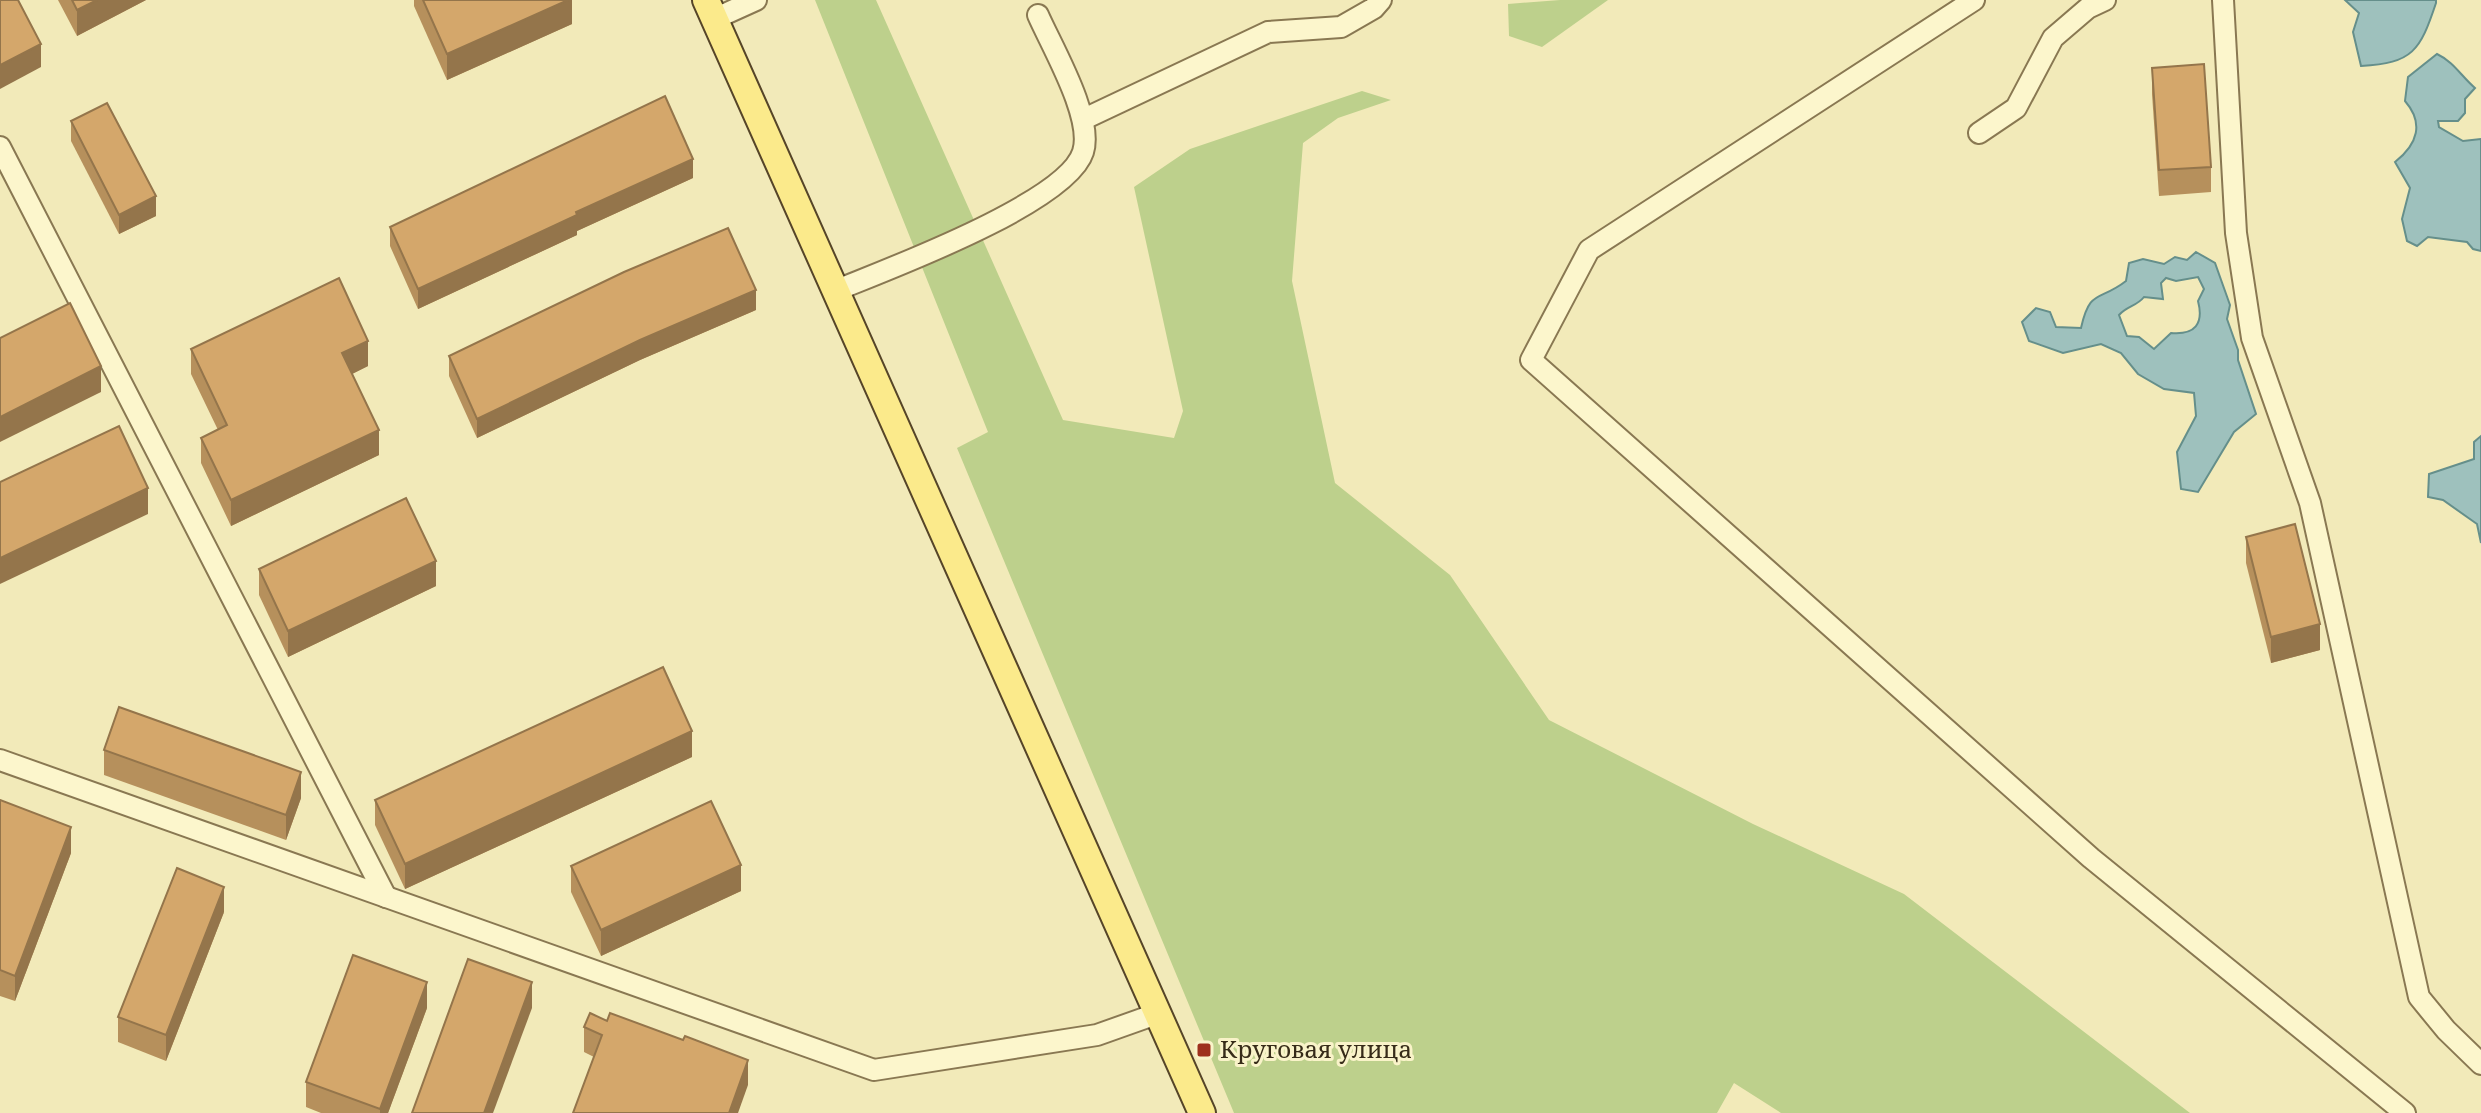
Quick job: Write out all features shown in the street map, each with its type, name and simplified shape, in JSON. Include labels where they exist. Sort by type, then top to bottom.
[{"type":"main road","points":[[710,10],[1202,1113]]},
{"type":"street","points":[[710,10],[756,0]]},
{"type":"street","points":[[1084,119],[1268,32],[1341,27],[1374,8],[1381,0]]},
{"type":"street","points":[[1974,0],[1589,250],[1531,360],[2091,858],[2405,1113]]},
{"type":"street","points":[[1979,133],[2016,108],[2053,38],[2088,8],[2105,0]]},
{"type":"street","points":[[2220,3],[2236,233],[2252,338],[2310,503],[2419,997],[2446,1030],[2481,1064]]},
{"type":"street","points":[[837,290],[970,236],[1063,179],[1083,152],[1084,119],[1038,15]]},
{"type":"street","points":[[0,147],[386,897]]},
{"type":"street","points":[[0,760],[874,1070],[1097,1035],[1159,1013]]},
{"type":"green space","points":[[815,0],[876,0],[1063,420],[1174,438],[1183,411],[1134,187],[1190,149],[1362,91],[1391,100],[1338,118],[1303,143],[1292,281],[1335,483],[1450,575],[1549,720],[1753,824],[1904,894],[2190,1113],[1781,1113],[1734,1083],[1717,1113],[1234,1113],[957,448],[988,432]]},
{"type":"green space","points":[[1608,0],[1542,47],[1509,36],[1508,4]]},
{"type":"water","points":[[2345,0],[2436,0],[2436,3],[2425,33],[2412,51],[2392,62],[2361,66],[2353,32],[2359,13]]},
{"type":"water","points":[[2437,54],[2453,65],[2475,88],[2465,99],[2465,113],[2458,121],[2438,121],[2439,127],[2463,141],[2481,139],[2481,251],[2473,249],[2467,242],[2428,237],[2417,246],[2407,241],[2402,219],[2410,188],[2395,162],[2409,148],[2416,133],[2415,117],[2405,101],[2408,77]]},
{"type":"water","points":[[2196,252],[2215,263],[2230,305],[2227,319],[2256,414],[2234,432],[2198,492],[2181,489],[2177,452],[2196,416],[2194,393],[2164,389],[2138,374],[2121,353],[2101,344],[2063,353],[2029,341],[2022,322],[2036,308],[2050,312],[2056,327],[2081,328],[2092,301],[2126,281],[2129,263],[2143,259],[2164,264],[2175,257],[2187,260]],"holes":[[[2198,277],[2204,289],[2198,301],[2200,316],[2192,330],[2171,333],[2154,349],[2139,337],[2127,336],[2119,315],[2144,297],[2163,299],[2161,283],[2166,278],[2176,281]]]},
{"type":"water","points":[[2481,436],[2481,543],[2477,524],[2443,500],[2428,497],[2429,474],[2474,459],[2474,442]]},
{"type":"building","points":[[0,0],[18,0],[41,44],[0,65]]},
{"type":"building","points":[[72,0],[97,0],[77,10]]},
{"type":"building","points":[[423,0],[568,0],[447,54]]},
{"type":"building","points":[[2204,64],[2211,167],[2159,170],[2152,68]]},
{"type":"building","points":[[665,96],[693,159],[418,289],[390,227]]},
{"type":"building","points":[[107,103],[156,196],[119,215],[71,121]]},
{"type":"building","points":[[728,228],[756,290],[640,340],[477,419],[449,356],[624,272]]},
{"type":"building","points":[[339,278],[368,341],[342,353],[379,430],[231,500],[201,438],[227,425],[191,349]]},
{"type":"building","points":[[70,303],[101,366],[0,417],[0,338]]},
{"type":"building","points":[[119,426],[148,488],[0,558],[0,482]]},
{"type":"building","points":[[406,498],[436,561],[288,631],[259,569]]},
{"type":"building","points":[[2295,524],[2320,624],[2271,637],[2246,537]]},
{"type":"building","points":[[663,667],[692,731],[405,864],[375,800]]},
{"type":"building","points":[[119,707],[301,772],[286,815],[104,750]]},
{"type":"building","points":[[0,800],[71,827],[15,976],[0,970]]},
{"type":"building","points":[[711,801],[741,865],[601,930],[571,866]]},
{"type":"building","points":[[177,868],[224,887],[166,1035],[118,1017]]},
{"type":"building","points":[[353,955],[427,982],[380,1109],[306,1082]]},
{"type":"building","points":[[468,959],[532,982],[484,1113],[412,1113]]},
{"type":"building","points":[[590,1013],[607,1021],[610,1013],[683,1040],[685,1036],[748,1060],[729,1113],[573,1113],[602,1035],[584,1027]]},
{"type":"place","name":"Круговая улица","points":[[1204,1050]]}]
